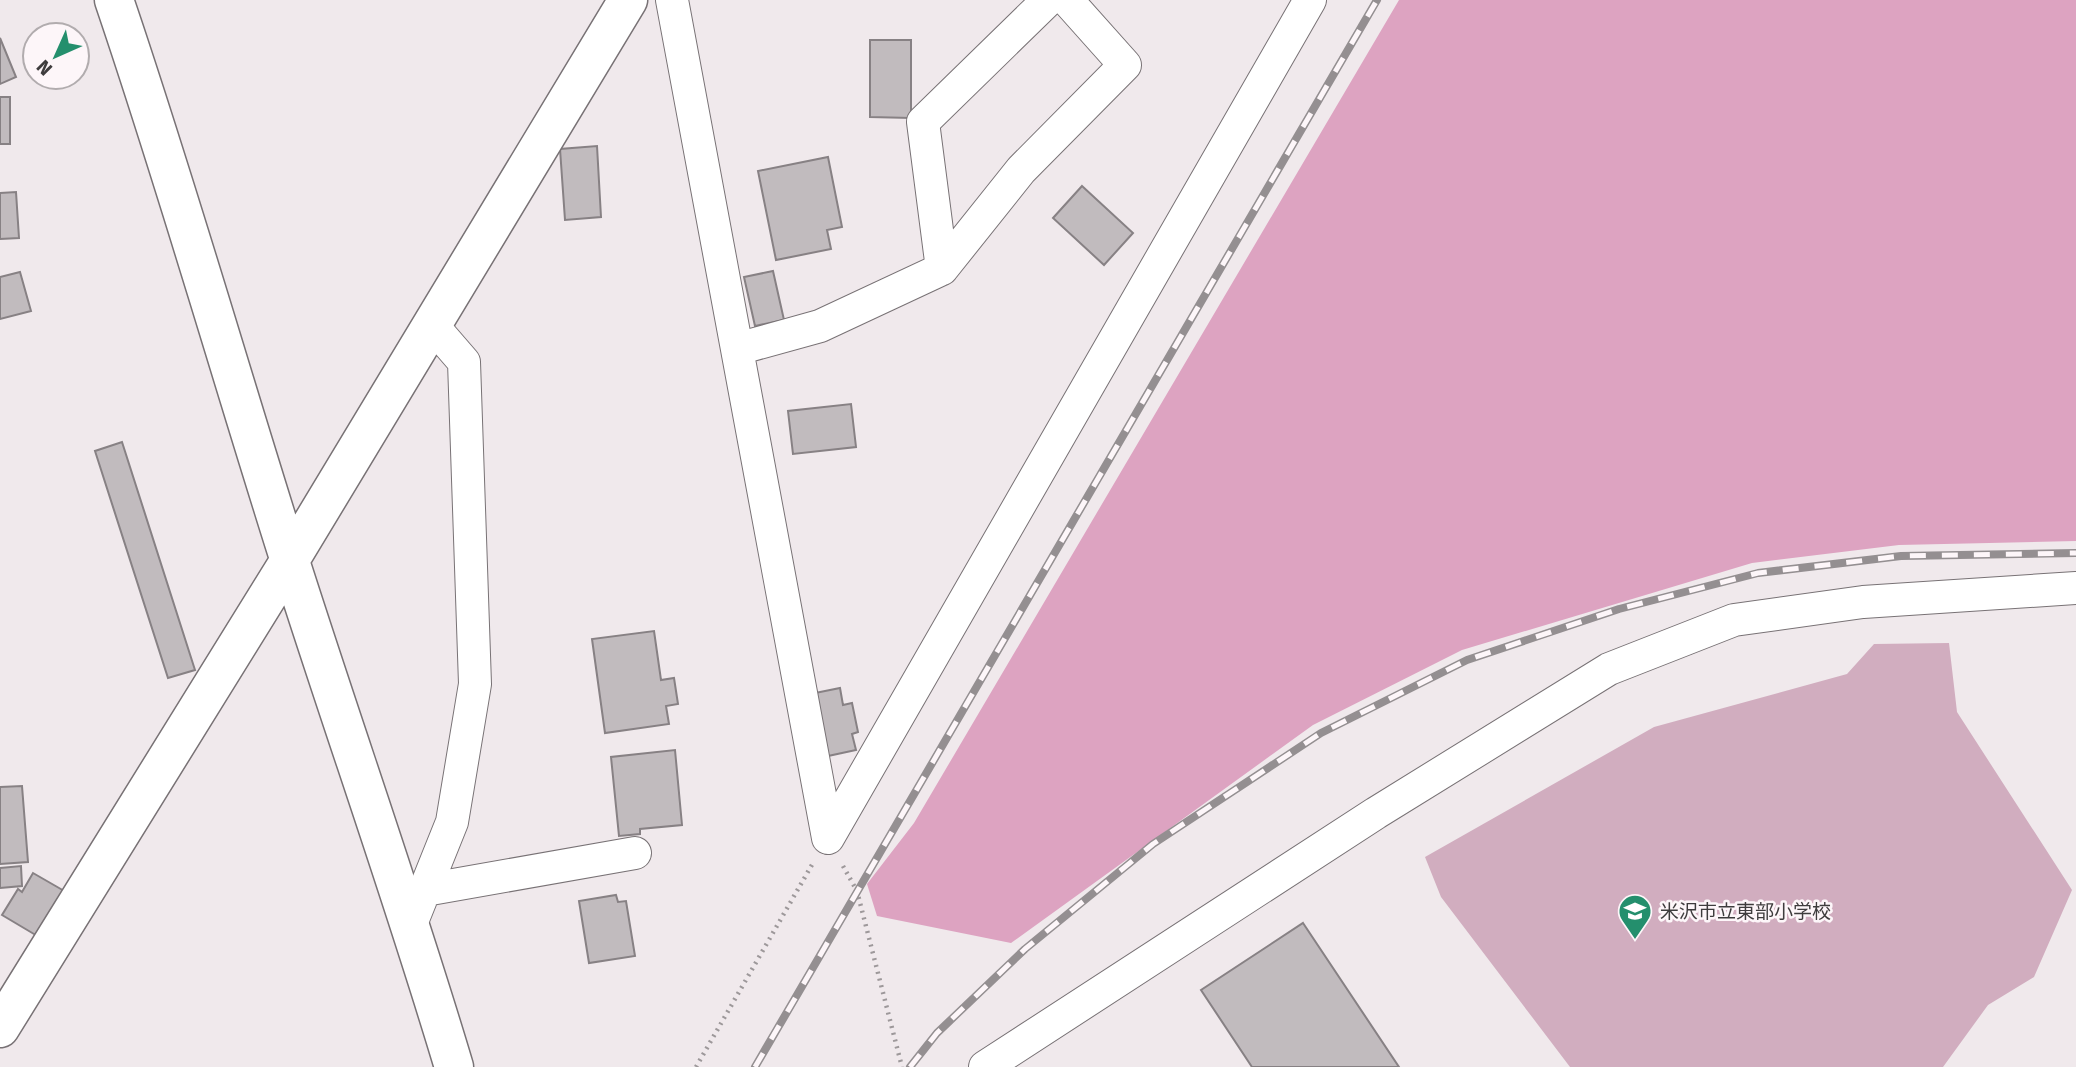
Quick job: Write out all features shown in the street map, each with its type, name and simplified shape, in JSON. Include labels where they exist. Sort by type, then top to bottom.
[{"type":"street","points":[[114,0],[145,90],[290,560],[418,907],[454,1067]]},
{"type":"street","points":[[0,1028],[290,560],[628,0]]},
{"type":"street","points":[[672,0],[828,838]]},
{"type":"street","points":[[942,269],[923,122],[1048,0]]},
{"type":"street","points":[[737,349],[820,326],[942,269],[1021,170],[1125,65],[1067,0]]},
{"type":"street","points":[[828,838],[1310,0]]},
{"type":"street","points":[[418,907],[452,822],[475,684],[464,362],[432,325]]},
{"type":"street","points":[[985,1067],[1376,813],[1609,669],[1734,620],[1863,603],[2076,587]]},
{"type":"street","points":[[418,907],[635,853]]},
{"type":"path","points":[[696,1067],[828,838]]},
{"type":"path","points":[[828,838],[858,891],[902,1067]]},
{"type":"shaded area","points":[[1399,0],[2076,0],[2076,541],[1899,545],[1752,563],[1462,650],[1313,725],[1011,943],[877,916],[867,884],[914,823]]},
{"type":"shaded area","points":[[1949,643],[1957,712],[2072,890],[2034,977],[1988,1005],[1943,1067],[1570,1067],[1441,897],[1425,857],[1654,727],[1847,674],[1874,644]]},
{"type":"building","points":[[0,38],[16,77],[0,84]]},
{"type":"building","points":[[870,40],[911,40],[911,118],[870,117]]},
{"type":"building","points":[[0,97],[10,97],[10,144],[0,144]]},
{"type":"building","points":[[597,146],[601,217],[565,220],[560,149]]},
{"type":"building","points":[[828,157],[842,227],[827,230],[831,249],[776,260],[758,171]]},
{"type":"building","points":[[1082,186],[1133,233],[1104,265],[1053,218]]},
{"type":"building","points":[[16,192],[19,238],[0,239],[0,193]]},
{"type":"building","points":[[773,271],[784,320],[755,326],[744,277]]},
{"type":"building","points":[[20,272],[31,311],[0,319],[0,277]]},
{"type":"building","points":[[851,404],[856,447],[793,454],[788,411]]},
{"type":"building","points":[[122,442],[195,670],[168,678],[95,451]]},
{"type":"building","points":[[654,631],[661,680],[674,678],[678,704],[666,706],[669,724],[605,733],[592,639]]},
{"type":"building","points":[[840,688],[843,705],[852,703],[858,732],[852,734],[856,750],[828,756],[815,693]]},
{"type":"building","points":[[675,750],[682,825],[640,829],[640,834],[619,836],[611,757]]},
{"type":"building","points":[[22,786],[28,862],[0,864],[0,787]]},
{"type":"building","points":[[21,866],[22,886],[0,888],[0,868]]},
{"type":"building","points":[[33,873],[66,892],[39,937],[2,915],[18,889],[22,892]]},
{"type":"building","points":[[616,895],[618,902],[626,901],[635,956],[589,963],[579,901]]},
{"type":"building","points":[[1303,923],[1399,1067],[1252,1067],[1201,990]]},
{"type":"railway","points":[[755,1067],[1377,0]]},
{"type":"railway","points":[[910,1067],[937,1033],[1025,949],[1153,844],[1321,733],[1467,660],[1619,609],[1758,573],[1901,556],[2076,553]]},
{"type":"place","name":"米沢市立東部小学校","points":[[1635,941]]}]
